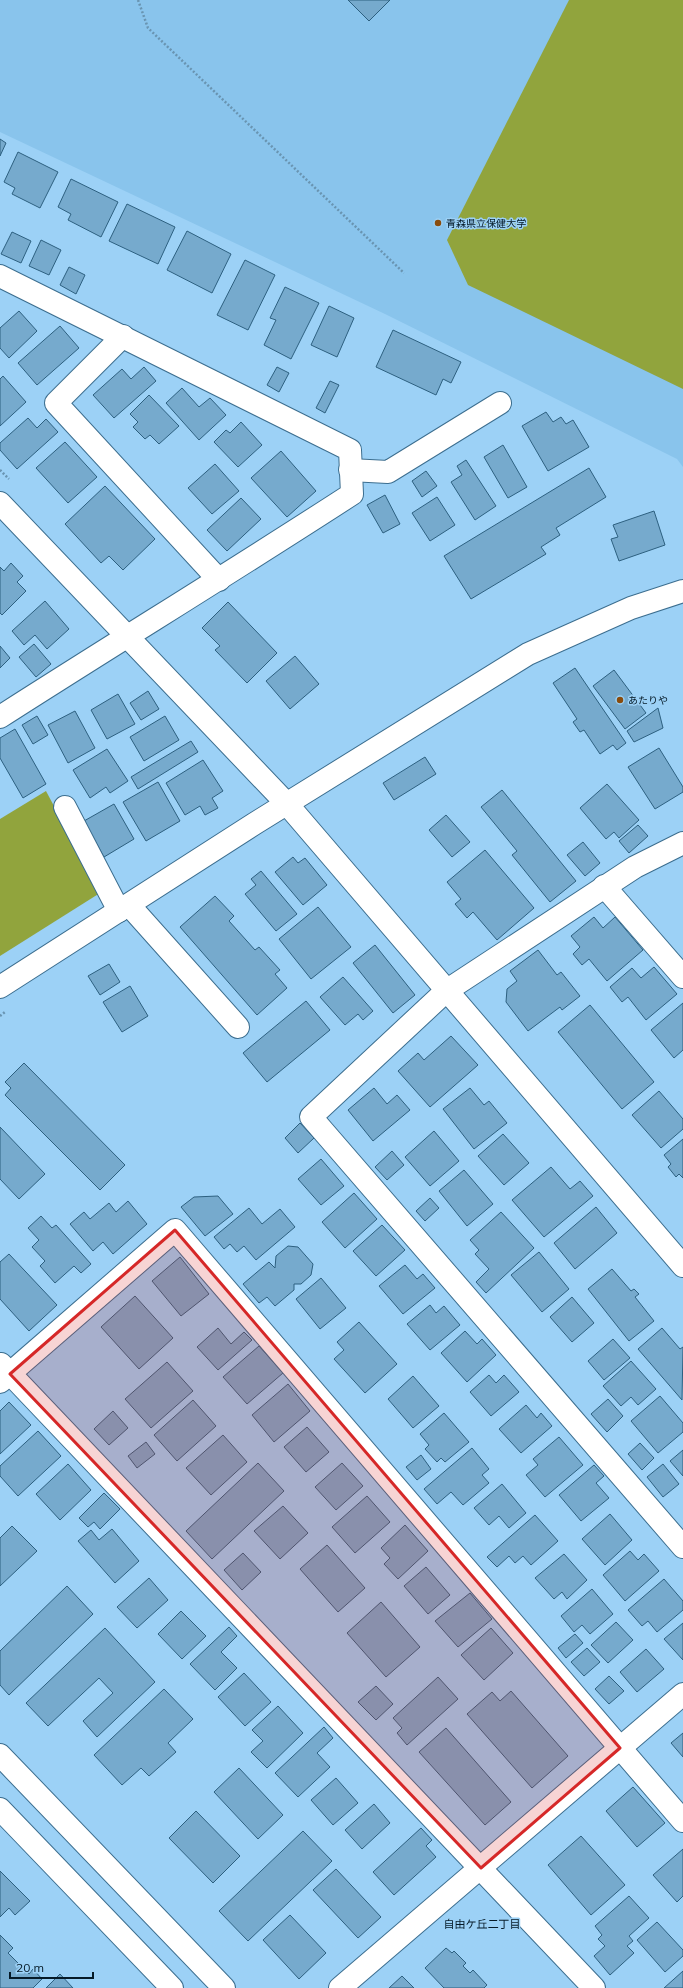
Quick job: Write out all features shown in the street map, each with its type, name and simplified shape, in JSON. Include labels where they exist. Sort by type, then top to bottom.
[{"type":"street","points":[[0,276],[350,450],[352,494],[219,580],[126,636],[0,717]]},
{"type":"street","points":[[123,336],[56,403],[219,580]]},
{"type":"street","points":[[350,470],[388,472],[500,403]]},
{"type":"street","points":[[0,503],[287,804],[683,1266]]},
{"type":"street","points":[[0,987],[287,804],[528,654],[631,608],[683,591]]},
{"type":"street","points":[[65,807],[124,908],[238,1027]]},
{"type":"street","points":[[683,843],[635,867],[604,886],[446,991],[311,1117],[683,1547]]},
{"type":"street","points":[[604,886],[683,977]]},
{"type":"street","points":[[594,1988],[481,1868],[3,1373],[176,1230],[683,1821]]},
{"type":"street","points":[[340,1988],[683,1694]]},
{"type":"street","points":[[0,1755],[224,1988]]},
{"type":"street","points":[[0,1809],[172,1988]]},
{"type":"path","points":[[138,0],[148,28],[404,273]]},
{"type":"highlighted area","points":[[175,1230],[620,1748],[481,1868],[10,1374]]},
{"type":"shaded area","name":"青森県立保健大学","points":[[0,0],[683,0],[683,467],[677,459],[385,314],[0,132]]},
{"type":"green space","points":[[569,0],[683,0],[683,389],[468,285],[447,240]]},
{"type":"green space","points":[[46,791],[100,893],[0,956],[0,819]]},
{"type":"building","points":[[348,0],[390,0],[369,21]]},
{"type":"building","points":[[0,139],[6,143],[0,156]]},
{"type":"building","points":[[18,152],[58,172],[40,208],[12,194],[15,188],[4,182]]},
{"type":"building","points":[[71,179],[118,202],[101,237],[68,220],[71,214],[58,207]]},
{"type":"building","points":[[127,204],[175,227],[158,264],[109,241]]},
{"type":"building","points":[[187,231],[231,254],[212,293],[167,270]]},
{"type":"building","points":[[12,232],[31,241],[21,263],[1,254]]},
{"type":"building","points":[[41,240],[61,250],[49,275],[29,266]]},
{"type":"building","points":[[245,260],[275,275],[248,330],[217,315]]},
{"type":"building","points":[[69,267],[85,275],[76,294],[60,285]]},
{"type":"building","points":[[285,287],[319,303],[291,359],[264,345],[276,320],[270,318]]},
{"type":"building","points":[[329,306],[354,318],[337,357],[311,345]]},
{"type":"building","points":[[19,311],[37,331],[9,358],[0,348],[0,328]]},
{"type":"building","points":[[60,326],[79,348],[37,385],[18,363]]},
{"type":"building","points":[[393,330],[461,362],[451,383],[443,379],[436,395],[376,367]]},
{"type":"building","points":[[144,367],[156,381],[114,418],[93,395],[122,369],[131,379]]},
{"type":"building","points":[[277,367],[289,373],[279,392],[267,385]]},
{"type":"building","points":[[3,376],[26,402],[0,426],[0,379]]},
{"type":"building","points":[[330,381],[339,385],[325,413],[316,408]]},
{"type":"building","points":[[182,388],[199,407],[210,398],[226,415],[199,440],[166,403]]},
{"type":"building","points":[[149,395],[179,426],[159,444],[150,435],[145,439],[133,427],[138,422],[130,414]]},
{"type":"building","points":[[546,412],[553,422],[561,417],[566,424],[573,420],[589,447],[548,471],[522,426]]},
{"type":"building","points":[[28,418],[37,428],[46,419],[58,432],[17,469],[0,450],[0,443]]},
{"type":"building","points":[[241,422],[262,445],[238,467],[214,442],[226,430],[230,433]]},
{"type":"building","points":[[65,442],[97,477],[68,503],[36,468]]},
{"type":"building","points":[[503,445],[527,487],[508,498],[484,457]]},
{"type":"building","points":[[281,451],[316,491],[287,517],[251,478]]},
{"type":"building","points":[[466,460],[496,506],[475,520],[451,482],[462,475],[457,466]]},
{"type":"building","points":[[215,464],[239,491],[212,514],[188,488]]},
{"type":"building","points":[[589,468],[606,497],[556,528],[560,535],[541,547],[546,554],[471,599],[444,556]]},
{"type":"building","points":[[426,471],[437,486],[422,497],[412,481]]},
{"type":"building","points":[[105,486],[155,539],[123,570],[109,556],[101,563],[65,524]]},
{"type":"building","points":[[385,495],[400,524],[383,533],[367,505]]},
{"type":"building","points":[[437,497],[455,525],[430,541],[412,513]]},
{"type":"building","points":[[241,498],[261,519],[227,551],[207,530]]},
{"type":"building","points":[[654,511],[665,545],[619,561],[611,539],[618,537],[613,525]]},
{"type":"building","points":[[11,563],[23,576],[17,582],[26,591],[2,615],[0,613],[0,567],[4,571]]},
{"type":"building","points":[[45,601],[69,629],[47,649],[35,635],[24,645],[12,631]]},
{"type":"building","points":[[228,602],[277,653],[247,683],[215,650],[220,646],[202,628]]},
{"type":"building","points":[[34,644],[51,664],[36,677],[19,657]]},
{"type":"building","points":[[0,646],[10,658],[0,668]]},
{"type":"building","points":[[295,656],[319,684],[290,709],[266,681]]},
{"type":"building","points":[[575,668],[626,743],[617,750],[613,745],[600,754],[584,730],[580,732],[573,722],[577,719],[553,683]]},
{"type":"building","name":"あたりや","points":[[614,670],[646,713],[625,729],[593,686]]},
{"type":"building","points":[[148,691],[159,709],[141,720],[130,703]]},
{"type":"building","points":[[118,694],[135,724],[107,739],[91,710]]},
{"type":"building","points":[[658,708],[663,728],[634,742],[627,731]]},
{"type":"building","points":[[75,711],[95,748],[68,763],[48,725]]},
{"type":"building","points":[[37,716],[48,735],[33,744],[22,725]]},
{"type":"building","points":[[165,716],[179,740],[144,761],[130,737]]},
{"type":"building","points":[[15,729],[46,784],[23,798],[0,758],[0,738]]},
{"type":"building","points":[[191,741],[198,752],[138,789],[131,777]]},
{"type":"building","points":[[659,748],[683,787],[683,792],[655,809],[628,767]]},
{"type":"building","points":[[107,749],[128,781],[110,793],[106,787],[90,798],[73,770]]},
{"type":"building","points":[[425,757],[436,774],[394,800],[383,783]]},
{"type":"building","points":[[203,760],[223,791],[212,798],[218,808],[205,815],[200,806],[185,815],[166,783]]},
{"type":"building","points":[[158,782],[180,821],[146,841],[123,802]]},
{"type":"building","points":[[607,784],[639,820],[619,838],[614,832],[606,839],[580,808]]},
{"type":"building","points":[[502,790],[576,881],[550,902],[512,855],[517,851],[481,807]]},
{"type":"building","points":[[114,804],[134,839],[104,857],[84,821]]},
{"type":"building","points":[[446,815],[470,842],[452,857],[429,830]]},
{"type":"building","points":[[638,825],[648,836],[629,853],[619,841]]},
{"type":"building","points":[[583,842],[600,863],[585,876],[567,855]]},
{"type":"building","points":[[485,850],[534,908],[497,940],[473,912],[467,918],[455,904],[461,899],[447,882]]},
{"type":"building","points":[[293,857],[298,863],[305,858],[327,885],[303,905],[275,872]]},
{"type":"building","points":[[261,871],[297,914],[276,931],[245,894],[256,885],[251,879]]},
{"type":"building","points":[[215,896],[234,916],[229,921],[255,950],[259,947],[280,970],[275,974],[287,988],[257,1015],[180,927]]},
{"type":"building","points":[[318,907],[351,947],[311,979],[279,939]]},
{"type":"building","points":[[594,917],[603,928],[615,917],[643,950],[607,981],[589,959],[582,965],[573,954],[580,947],[571,936]]},
{"type":"building","points":[[375,945],[415,995],[393,1013],[353,963]]},
{"type":"building","points":[[538,950],[557,975],[561,972],[580,996],[562,1010],[560,1007],[528,1031],[506,1002],[507,989],[517,981],[510,971]]},
{"type":"building","points":[[109,964],[120,982],[100,995],[88,976]]},
{"type":"building","points":[[654,967],[677,994],[646,1020],[628,997],[622,1002],[610,987],[632,968],[641,978]]},
{"type":"building","points":[[343,977],[373,1011],[363,1020],[358,1014],[345,1025],[320,997]]},
{"type":"building","points":[[130,986],[148,1016],[122,1032],[103,1002]]},
{"type":"building","points":[[306,1001],[330,1030],[267,1082],[243,1053]]},
{"type":"building","points":[[683,1003],[683,1050],[674,1058],[651,1030]]},
{"type":"building","points":[[590,1005],[654,1082],[622,1109],[558,1032]]},
{"type":"building","points":[[451,1036],[478,1065],[430,1107],[398,1071],[418,1053],[424,1060]]},
{"type":"building","points":[[24,1063],[125,1165],[100,1190],[5,1095],[11,1088],[5,1082]]},
{"type":"building","points":[[374,1088],[387,1104],[397,1095],[410,1110],[373,1141],[348,1110]]},
{"type":"building","points":[[470,1088],[484,1105],[489,1101],[507,1123],[474,1149],[443,1109]]},
{"type":"building","points":[[659,1091],[683,1119],[683,1129],[661,1148],[632,1115]]},
{"type":"building","points":[[300,1123],[314,1138],[298,1153],[285,1138]]},
{"type":"building","points":[[0,1127],[45,1174],[19,1199],[0,1179]]},
{"type":"building","points":[[434,1131],[459,1161],[430,1186],[405,1157]]},
{"type":"building","points":[[503,1134],[529,1163],[504,1185],[478,1156]]},
{"type":"building","points":[[683,1139],[683,1178],[679,1174],[676,1177],[668,1167],[671,1164],[664,1155]]},
{"type":"building","points":[[392,1151],[404,1165],[387,1180],[375,1167]]},
{"type":"building","points":[[321,1159],[344,1186],[321,1205],[298,1179]]},
{"type":"building","points":[[551,1167],[570,1189],[580,1181],[593,1196],[544,1237],[512,1200]]},
{"type":"building","points":[[464,1170],[493,1204],[467,1226],[439,1191]]},
{"type":"building","points":[[354,1193],[377,1219],[345,1248],[322,1222]]},
{"type":"building","points":[[218,1196],[233,1214],[205,1236],[181,1207],[194,1197]]},
{"type":"building","points":[[430,1198],[439,1208],[425,1221],[416,1211]]},
{"type":"building","points":[[128,1201],[147,1224],[113,1254],[103,1242],[93,1251],[70,1224],[84,1212],[90,1219],[109,1203],[116,1212]]},
{"type":"building","points":[[596,1207],[617,1233],[575,1269],[554,1243]]},
{"type":"building","points":[[249,1208],[262,1224],[280,1209],[295,1227],[256,1260],[244,1246],[237,1252],[230,1244],[224,1249],[214,1237]]},
{"type":"building","points":[[501,1212],[534,1248],[486,1293],[476,1282],[489,1269],[475,1254],[479,1250],[470,1240]]},
{"type":"building","points":[[41,1216],[52,1228],[56,1225],[91,1264],[81,1273],[74,1266],[55,1283],[40,1266],[45,1261],[32,1247],[39,1240],[28,1228]]},
{"type":"building","points":[[382,1225],[405,1250],[376,1276],[353,1251]]},
{"type":"building","points":[[288,1246],[298,1247],[313,1264],[311,1275],[301,1284],[294,1284],[294,1290],[275,1306],[267,1297],[259,1303],[243,1284],[269,1262],[275,1268],[276,1256]]},
{"type":"building","points":[[539,1252],[569,1289],[542,1312],[511,1275]]},
{"type":"building","points":[[9,1254],[57,1305],[29,1331],[0,1299],[0,1262]]},
{"type":"building","points":[[180,1257],[209,1294],[181,1316],[152,1281]]},
{"type":"building","points":[[405,1265],[417,1279],[423,1274],[435,1288],[403,1314],[379,1286]]},
{"type":"building","points":[[612,1269],[631,1291],[634,1289],[639,1294],[635,1297],[654,1321],[629,1341],[588,1289]]},
{"type":"building","points":[[321,1278],[346,1308],[320,1329],[296,1299]]},
{"type":"building","points":[[135,1296],[173,1338],[139,1369],[101,1327]]},
{"type":"building","points":[[572,1297],[594,1323],[572,1342],[550,1317]]},
{"type":"building","points":[[430,1305],[436,1313],[444,1306],[460,1325],[430,1350],[407,1324]]},
{"type":"building","points":[[359,1322],[397,1364],[365,1393],[334,1359],[344,1350],[337,1342]]},
{"type":"building","points":[[218,1328],[231,1344],[244,1332],[252,1340],[218,1370],[197,1347]]},
{"type":"building","points":[[662,1328],[680,1349],[683,1347],[682,1400],[638,1349]]},
{"type":"building","points":[[465,1331],[477,1344],[482,1339],[496,1355],[467,1382],[441,1353]]},
{"type":"building","points":[[613,1339],[630,1358],[604,1380],[588,1361]]},
{"type":"building","points":[[259,1346],[283,1373],[247,1404],[223,1377]]},
{"type":"building","points":[[631,1361],[656,1389],[638,1405],[631,1397],[621,1406],[603,1386]]},
{"type":"building","points":[[167,1362],[193,1391],[151,1428],[125,1399]]},
{"type":"building","points":[[489,1375],[496,1383],[504,1375],[519,1392],[491,1416],[470,1392]]},
{"type":"building","points":[[413,1376],[439,1406],[413,1428],[388,1399]]},
{"type":"building","points":[[288,1384],[310,1411],[274,1442],[252,1415]]},
{"type":"building","points":[[660,1396],[683,1423],[683,1432],[658,1453],[631,1421]]},
{"type":"building","points":[[608,1399],[623,1416],[607,1432],[591,1414]]},
{"type":"building","points":[[193,1400],[216,1426],[177,1461],[154,1435]]},
{"type":"building","points":[[9,1402],[31,1425],[0,1454],[0,1411]]},
{"type":"building","points":[[526,1405],[537,1418],[541,1413],[552,1426],[521,1453],[499,1429]]},
{"type":"building","points":[[113,1411],[128,1428],[109,1445],[94,1429]]},
{"type":"building","points":[[444,1413],[469,1442],[445,1462],[441,1458],[437,1462],[425,1449],[429,1445],[420,1434]]},
{"type":"building","points":[[307,1427],[329,1452],[306,1472],[284,1447]]},
{"type":"building","points":[[38,1431],[61,1456],[18,1496],[0,1476],[0,1466]]},
{"type":"building","points":[[223,1435],[247,1462],[211,1495],[186,1468]]},
{"type":"building","points":[[559,1437],[583,1465],[545,1497],[526,1475],[538,1465],[533,1459]]},
{"type":"building","points":[[146,1442],[155,1454],[137,1468],[128,1456]]},
{"type":"building","points":[[640,1443],[654,1458],[642,1470],[628,1454]]},
{"type":"building","points":[[472,1448],[489,1469],[482,1475],[489,1483],[463,1505],[451,1492],[437,1504],[424,1489]]},
{"type":"building","points":[[683,1450],[683,1476],[670,1461]]},
{"type":"building","points":[[421,1455],[431,1469],[417,1480],[406,1467]]},
{"type":"building","points":[[258,1463],[284,1491],[212,1559],[186,1531]]},
{"type":"building","points":[[342,1463],[363,1486],[336,1510],[315,1487]]},
{"type":"building","points":[[68,1464],[91,1490],[60,1520],[36,1494]]},
{"type":"building","points":[[663,1464],[679,1484],[663,1497],[647,1477]]},
{"type":"building","points":[[594,1465],[604,1476],[596,1483],[609,1498],[581,1521],[559,1495]]},
{"type":"building","points":[[502,1484],[526,1513],[509,1528],[499,1516],[489,1525],[474,1508]]},
{"type":"building","points":[[104,1493],[120,1509],[100,1529],[94,1522],[88,1527],[79,1518]]},
{"type":"building","points":[[367,1496],[390,1522],[355,1553],[332,1527]]},
{"type":"building","points":[[283,1506],[308,1533],[280,1559],[254,1531]]},
{"type":"building","points":[[610,1514],[632,1540],[605,1565],[582,1539]]},
{"type":"building","points":[[535,1515],[558,1541],[531,1565],[523,1556],[515,1563],[509,1556],[497,1567],[487,1557]]},
{"type":"building","points":[[405,1525],[428,1551],[398,1579],[384,1564],[390,1558],[381,1548]]},
{"type":"building","points":[[12,1526],[37,1551],[0,1586],[0,1538]]},
{"type":"building","points":[[112,1529],[139,1561],[115,1583],[78,1541],[91,1530],[99,1540]]},
{"type":"building","points":[[327,1545],[365,1588],[338,1612],[300,1569]]},
{"type":"building","points":[[630,1551],[638,1560],[644,1554],[659,1571],[625,1601],[603,1575]]},
{"type":"building","points":[[243,1553],[261,1572],[242,1590],[224,1570]]},
{"type":"building","points":[[564,1554],[587,1580],[567,1599],[562,1592],[554,1599],[535,1578]]},
{"type":"building","points":[[426,1567],[450,1595],[428,1614],[404,1586]]},
{"type":"building","points":[[149,1578],[168,1600],[137,1628],[117,1607]]},
{"type":"building","points":[[664,1579],[683,1601],[683,1610],[657,1632],[648,1621],[642,1626],[628,1610]]},
{"type":"building","points":[[67,1586],[93,1614],[9,1695],[0,1685],[0,1651]]},
{"type":"building","points":[[592,1589],[613,1614],[590,1634],[582,1625],[574,1632],[561,1616]]},
{"type":"building","points":[[470,1593],[492,1619],[458,1647],[435,1621]]},
{"type":"building","points":[[381,1602],[420,1647],[386,1677],[347,1633]]},
{"type":"building","points":[[181,1611],[206,1636],[182,1659],[158,1634]]},
{"type":"building","points":[[616,1622],[633,1640],[608,1663],[591,1645]]},
{"type":"building","points":[[683,1623],[683,1660],[664,1639]]},
{"type":"building","points":[[229,1627],[237,1636],[221,1652],[237,1668],[215,1690],[190,1664]]},
{"type":"building","points":[[105,1628],[155,1682],[97,1737],[83,1721],[113,1693],[99,1678],[48,1726],[26,1703]]},
{"type":"building","points":[[491,1628],[513,1653],[484,1680],[461,1655]]},
{"type":"building","points":[[575,1634],[583,1643],[566,1658],[558,1648]]},
{"type":"building","points":[[587,1648],[600,1662],[584,1676],[571,1662]]},
{"type":"building","points":[[646,1649],[664,1669],[637,1692],[620,1672]]},
{"type":"building","points":[[244,1673],[271,1702],[245,1726],[218,1697]]},
{"type":"building","points":[[609,1676],[624,1691],[609,1704],[595,1689]]},
{"type":"building","points":[[438,1677],[458,1699],[407,1745],[397,1733],[402,1728],[393,1718]]},
{"type":"building","points":[[376,1686],[393,1704],[376,1720],[358,1702]]},
{"type":"building","points":[[164,1689],[193,1719],[168,1743],[176,1752],[149,1776],[141,1768],[122,1785],[94,1755]]},
{"type":"building","points":[[511,1691],[568,1756],[532,1788],[467,1714],[492,1692],[500,1701]]},
{"type":"building","points":[[278,1706],[303,1733],[267,1768],[251,1752],[263,1741],[252,1730]]},
{"type":"building","points":[[324,1727],[333,1738],[317,1753],[330,1767],[298,1797],[275,1773]]},
{"type":"building","points":[[446,1728],[511,1802],[485,1825],[419,1752]]},
{"type":"building","points":[[683,1733],[683,1757],[671,1743]]},
{"type":"building","points":[[239,1768],[283,1815],[258,1839],[214,1792]]},
{"type":"building","points":[[336,1778],[358,1803],[333,1825],[311,1800]]},
{"type":"building","points":[[633,1787],[665,1823],[637,1847],[606,1811]]},
{"type":"building","points":[[374,1804],[390,1823],[362,1849],[345,1830]]},
{"type":"building","points":[[196,1811],[240,1856],[213,1883],[169,1838]]},
{"type":"building","points":[[421,1828],[432,1840],[426,1846],[436,1857],[394,1895],[373,1872]]},
{"type":"building","points":[[303,1831],[332,1861],[248,1941],[219,1911]]},
{"type":"building","points":[[581,1836],[625,1885],[591,1915],[548,1865]]},
{"type":"building","points":[[683,1849],[683,1896],[677,1902],[653,1875]]},
{"type":"building","points":[[336,1869],[381,1917],[358,1938],[313,1890]]},
{"type":"building","points":[[0,1871],[30,1901],[15,1915],[9,1908],[0,1917]]},
{"type":"building","points":[[629,1896],[649,1918],[629,1936],[633,1941],[627,1946],[634,1953],[610,1975],[594,1956],[605,1946],[598,1939],[602,1935],[595,1926]]},
{"type":"building","points":[[290,1915],[326,1953],[299,1979],[263,1940]]},
{"type":"building","points":[[657,1922],[683,1950],[683,1956],[665,1972],[637,1940]]},
{"type":"building","points":[[0,1935],[13,1948],[8,1953],[29,1974],[33,1969],[42,1979],[33,1988],[0,1988]]},
{"type":"building","points":[[446,1948],[452,1953],[454,1951],[466,1963],[463,1966],[470,1973],[473,1970],[487,1985],[484,1988],[444,1988],[425,1968]]},
{"type":"building","points":[[683,1971],[683,1988],[664,1988]]},
{"type":"building","points":[[60,1974],[73,1988],[46,1988]]},
{"type":"building","points":[[402,1976],[414,1988],[389,1988]]},
{"type":"place","name":"青森県立保健大学","points":[[438,223]]},
{"type":"place","name":"あたりや","points":[[620,700]]},
{"type":"district","name":"自由ケ丘二丁目","points":[[482,1924]]}]
